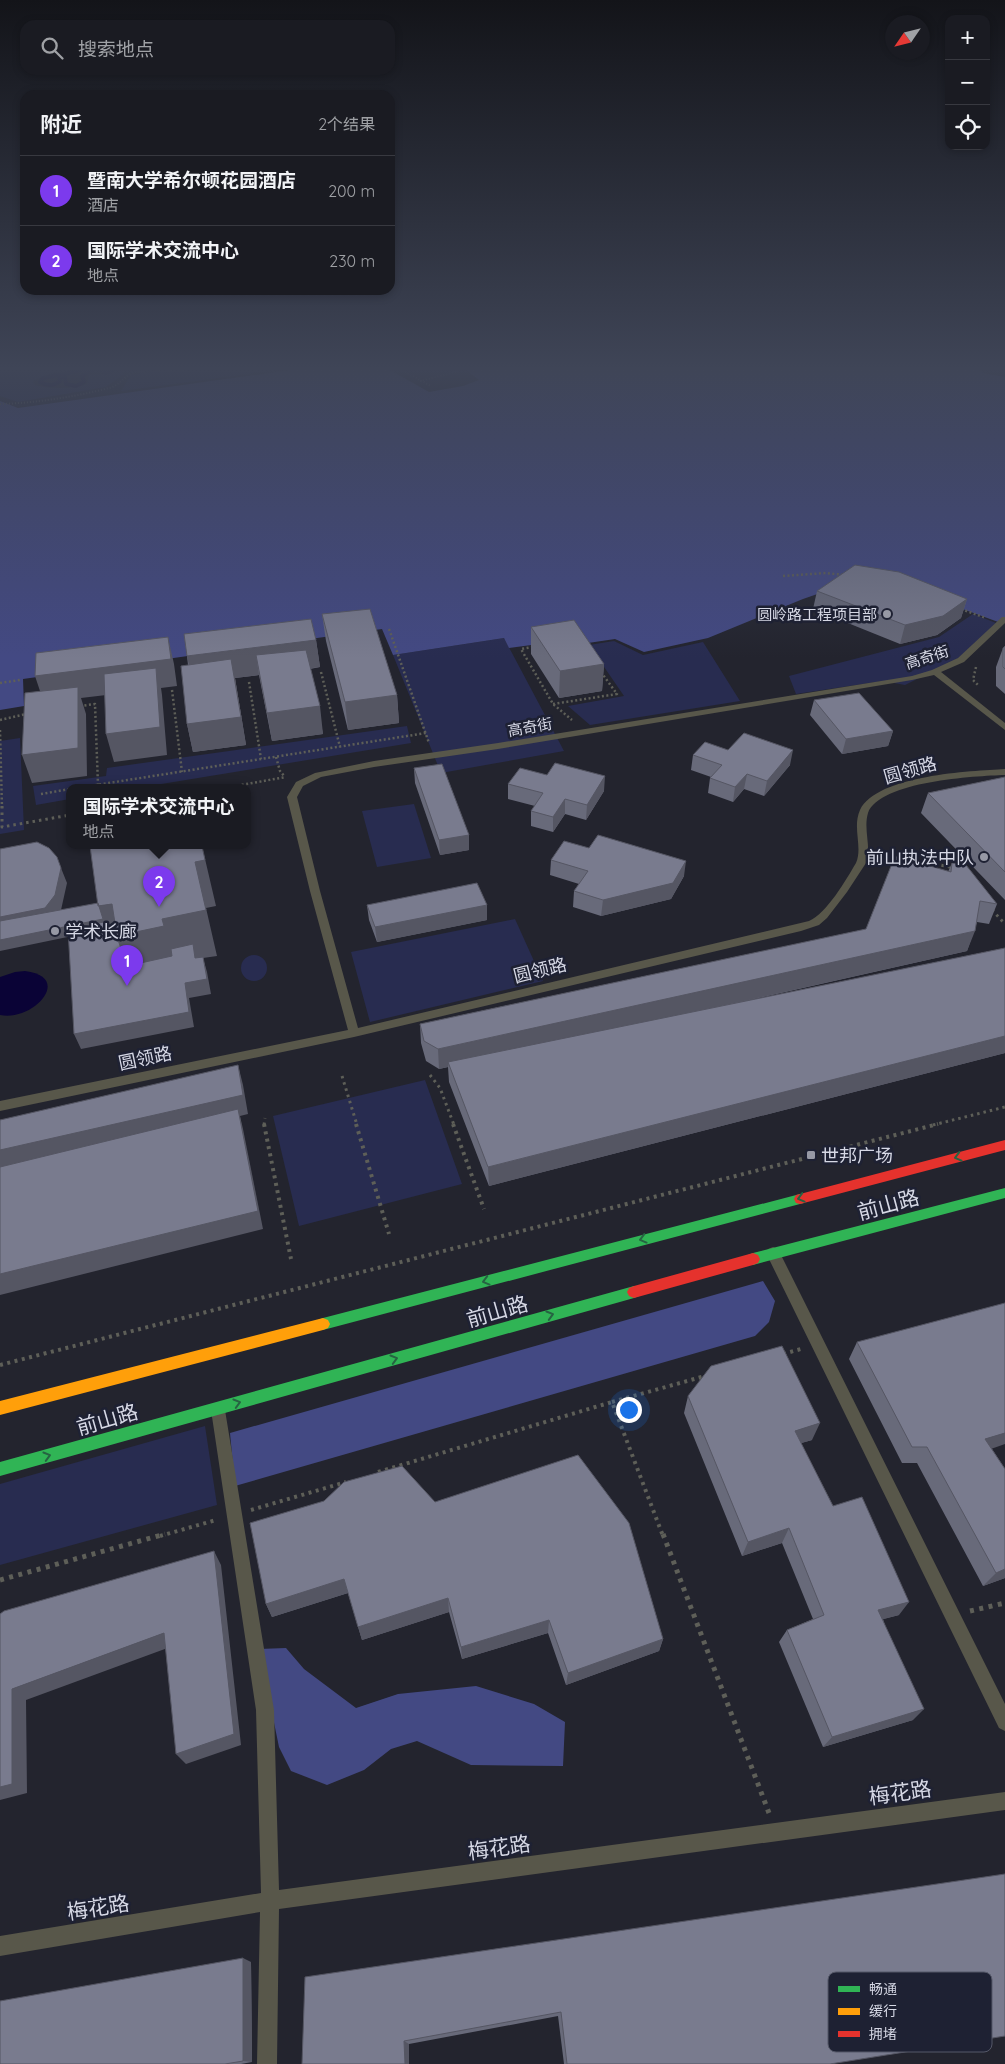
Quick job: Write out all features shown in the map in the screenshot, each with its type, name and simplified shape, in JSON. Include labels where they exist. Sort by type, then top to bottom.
[{"type":"main road","name":"前山路","points":[[0,1408],[1005,1145]]},
{"type":"main road","name":"前山路","points":[[0,1469],[773,1253],[1005,1193]]},
{"type":"lane","name":"高奇街","points":[[299,784],[318,775],[374,764],[870,685],[935,672],[961,660],[1003,621]]},
{"type":"lane","points":[[935,672],[1005,726]]},
{"type":"lane","name":"圆领路","points":[[0,1106],[354,1033],[801,927],[818,920],[828,912],[863,858],[861,836],[864,812],[869,804],[886,792],[910,784],[948,777],[1005,772]]},
{"type":"lane","points":[[299,784],[292,796],[315,891],[354,1033]]},
{"type":"lane","points":[[773,1253],[1005,1722]]},
{"type":"lane","points":[[218,1408],[265,1710],[270,1901],[267,2064]]},
{"type":"lane","name":"梅花路","points":[[0,1946],[270,1901],[1005,1801]]},
{"type":"path","points":[[783,576],[826,573],[852,576]]},
{"type":"path","points":[[958,608],[1003,621]]},
{"type":"path","points":[[389,629],[434,755]]},
{"type":"path","points":[[540,646],[521,649],[553,704],[586,731]]},
{"type":"path","points":[[972,650],[977,662],[972,680],[979,686]]},
{"type":"path","points":[[321,672],[340,747]]},
{"type":"path","points":[[553,704],[617,694],[601,672]]},
{"type":"path","points":[[0,683],[20,680]]},
{"type":"path","points":[[249,682],[262,759]]},
{"type":"path","points":[[172,690],[182,772]]},
{"type":"path","points":[[78,706],[95,704],[98,784]]},
{"type":"path","points":[[0,720],[35,712]]},
{"type":"path","points":[[0,730],[2,827],[66,816]]},
{"type":"path","points":[[104,784],[426,733]]},
{"type":"path","points":[[276,757],[280,770],[286,777],[299,784]]},
{"type":"path","points":[[247,784],[286,777]]},
{"type":"path","points":[[41,794],[66,790]]},
{"type":"path","points":[[862,847],[951,866],[958,873]]},
{"type":"path","points":[[992,909],[1005,924]]},
{"type":"path","points":[[430,1075],[440,1088],[484,1209]]},
{"type":"path","points":[[342,1076],[389,1234]]},
{"type":"path","points":[[0,1365],[1005,1107]]},
{"type":"path","points":[[265,1118],[264,1128],[291,1259]]},
{"type":"path","points":[[781,1355],[818,1344]]},
{"type":"path","points":[[376,1473],[715,1373]]},
{"type":"path","points":[[612,1402],[776,1832]]},
{"type":"path","points":[[0,1580],[234,1516],[348,1482]]},
{"type":"path","points":[[952,1614],[1005,1604]]},
{"type":"shaded area","points":[[0,465],[1005,465],[1005,619],[1001,623],[916,592],[849,583],[803,599],[708,638],[644,652],[615,639],[588,643],[584,638],[509,648],[504,638],[393,655],[382,629],[23,679],[24,706],[0,710]]},
{"type":"shaded area","points":[[973,614],[996,623],[959,658],[905,685],[883,681],[796,694],[789,676],[939,637]]},
{"type":"shaded area","points":[[504,638],[564,751],[441,773],[393,655]]},
{"type":"shaded area","points":[[614,641],[643,655],[703,642],[740,701],[590,725],[568,706],[624,696],[589,645]]},
{"type":"shaded area","points":[[407,726],[411,743],[161,784],[66,784],[66,800],[36,805],[33,786],[106,776],[107,768]]},
{"type":"shaded area","points":[[20,738],[24,830],[0,834],[0,741]]},
{"type":"shaded area","points":[[414,804],[431,858],[377,867],[362,811]]},
{"type":"shaded area","points":[[515,919],[543,981],[370,1022],[351,952]]},
{"type":"shaded area","points":[[254,955],[264,958],[267,968],[264,978],[254,981],[244,978],[241,968],[244,958]]},
{"type":"shaded area","points":[[25,971],[39,975],[46,981],[47,989],[43,998],[25,1012],[13,1015],[0,1015],[0,977]]},
{"type":"shaded area","points":[[425,1080],[462,1184],[299,1226],[273,1116]]},
{"type":"shaded area","points":[[763,1281],[775,1301],[769,1322],[755,1336],[235,1486],[230,1433]]},
{"type":"shaded area","points":[[205,1426],[217,1505],[0,1565],[0,1484]]},
{"type":"shaded area","points":[[286,1648],[304,1669],[356,1708],[398,1694],[476,1686],[534,1704],[565,1722],[563,1766],[471,1765],[417,1741],[391,1749],[364,1770],[327,1785],[291,1771],[279,1747],[259,1649]]},
{"type":"building","points":[[855,565],[899,572],[967,599],[943,616],[905,625],[817,591]]},
{"type":"building","points":[[370,609],[397,695],[345,702],[322,614]]},
{"type":"building","points":[[311,619],[316,640],[187,656],[184,634]]},
{"type":"building","points":[[574,620],[604,664],[560,671],[531,627]]},
{"type":"building","points":[[168,637],[171,659],[35,676],[36,653]]},
{"type":"building","points":[[1005,646],[1005,669],[1003,667],[1003,648]]},
{"type":"building","points":[[306,650],[320,706],[267,713],[256,655]]},
{"type":"building","points":[[231,659],[241,717],[187,724],[181,666]]},
{"type":"building","points":[[156,668],[160,727],[106,734],[104,674]]},
{"type":"building","points":[[78,687],[78,748],[22,755],[25,693]]},
{"type":"building","points":[[859,693],[893,731],[846,739],[814,700]]},
{"type":"building","points":[[744,733],[793,750],[767,781],[747,774],[735,787],[710,778],[722,765],[693,755],[705,742],[728,750]]},
{"type":"building","points":[[555,763],[605,776],[587,805],[565,799],[553,817],[531,811],[543,793],[508,784],[520,768],[547,775]]},
{"type":"building","points":[[442,764],[469,835],[439,840],[414,768]]},
{"type":"building","points":[[1005,777],[1005,872],[928,793]]},
{"type":"building","points":[[598,835],[686,861],[673,883],[603,900],[574,891],[588,871],[551,860],[564,841],[589,848]]},
{"type":"building","points":[[37,842],[49,848],[57,857],[61,868],[55,895],[45,908],[0,917],[0,849]]},
{"type":"building","points":[[90,849],[203,849],[205,860],[195,862],[206,910],[162,919],[164,926],[117,936],[112,904],[98,906]]},
{"type":"building","points":[[895,856],[951,872],[952,863],[966,865],[997,904],[980,901],[975,931],[438,1049],[424,1041],[420,1024],[866,929]]},
{"type":"building","points":[[477,883],[487,905],[375,927],[367,905]]},
{"type":"building","points":[[98,903],[103,919],[0,940],[0,921]]},
{"type":"building","points":[[104,922],[109,936],[116,934],[127,966],[172,956],[171,949],[193,944],[195,958],[203,957],[207,979],[185,983],[189,1012],[74,1034],[68,929]]},
{"type":"building","points":[[1005,948],[1005,1036],[488,1167],[448,1062]]},
{"type":"building","points":[[238,1065],[243,1095],[0,1150],[0,1120]]},
{"type":"building","points":[[238,1109],[258,1211],[0,1274],[0,1167]]},
{"type":"building","points":[[1005,1303],[1005,1433],[985,1439],[1005,1469],[1005,1569],[996,1573],[927,1447],[912,1447],[857,1342]]},
{"type":"building","points":[[782,1346],[820,1423],[795,1431],[833,1506],[862,1497],[909,1602],[878,1610],[924,1709],[832,1737],[787,1630],[824,1615],[789,1528],[748,1542],[688,1396],[711,1366]]},
{"type":"building","points":[[578,1455],[629,1523],[663,1639],[568,1673],[549,1620],[461,1647],[448,1598],[358,1627],[344,1579],[266,1604],[250,1523],[324,1501],[344,1482],[402,1466],[435,1502]]},
{"type":"building","points":[[214,1551],[234,1734],[176,1754],[164,1633],[12,1689],[12,1784],[0,1787],[0,1614],[4,1611]]},
{"type":"building","points":[[1005,1874],[1005,2036],[992,2038],[992,1972],[828,1972],[828,2052],[905,2052],[830,2064],[567,2064],[561,2012],[404,2041],[405,2064],[302,2064],[305,1977]]},
{"type":"building","points":[[243,1958],[243,2061],[225,2064],[0,2064],[0,2001]]},
{"type":"traffic: fast","points":[[753,1259],[1005,1193]]},
{"type":"traffic: fast","points":[[323,1324],[800,1199]]},
{"type":"traffic: fast","points":[[0,1469],[634,1292]]},
{"type":"traffic: slow","points":[[0,1408],[323,1324]]},
{"type":"traffic: jam","points":[[800,1199],[1005,1145]]},
{"type":"traffic: jam","points":[[634,1292],[753,1259]]},
{"type":"place","name":"圆岭路工程项目部","points":[[887,614]]},
{"type":"place","name":"前山执法中队","points":[[984,857]]},
{"type":"place","name":"国际学术交流中心","points":[[159,907]]},
{"type":"place","name":"学术长廊","points":[[55,931]]},
{"type":"place","name":"暨南大学希尔顿花园酒店","points":[[127,986]]},
{"type":"place","name":"世邦广场","points":[[811,1155]]}]
